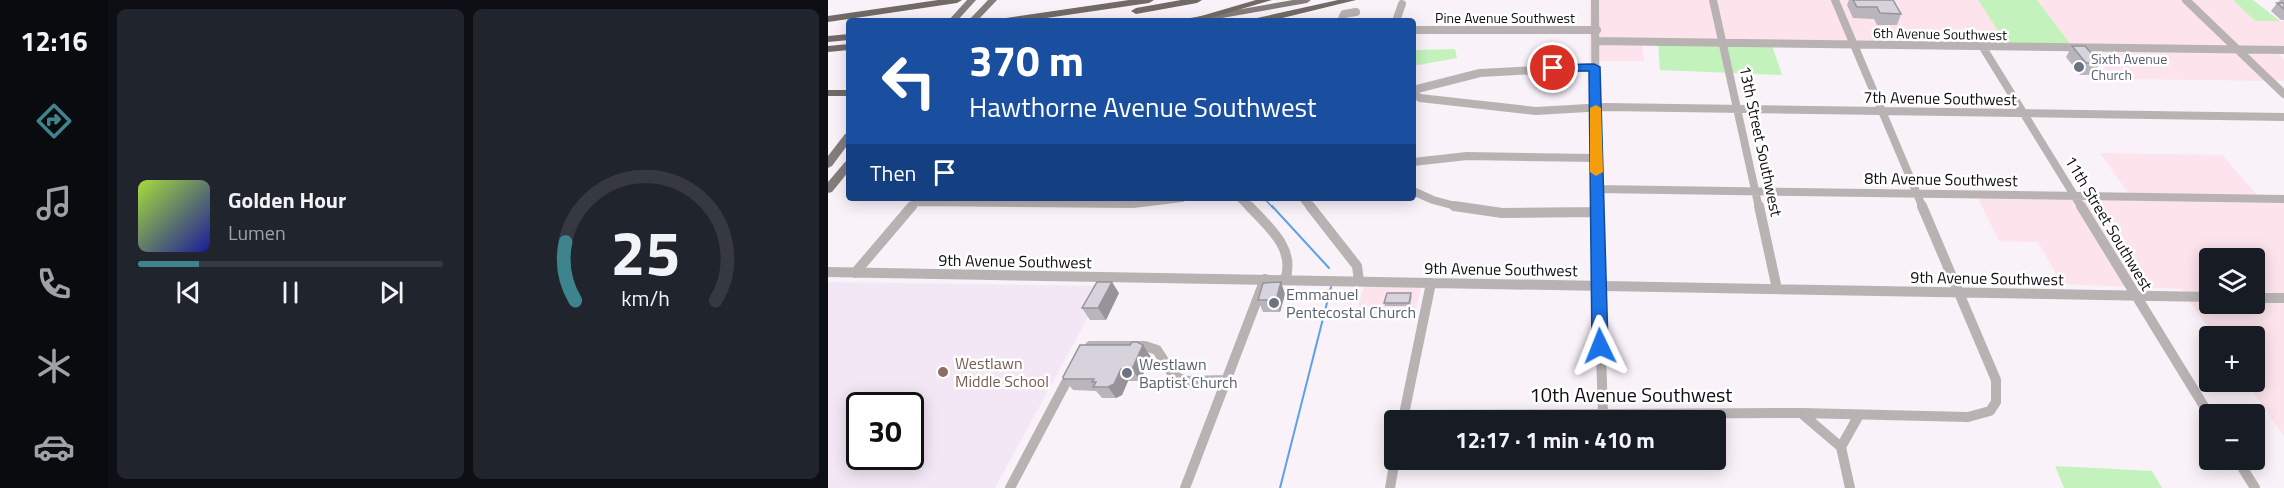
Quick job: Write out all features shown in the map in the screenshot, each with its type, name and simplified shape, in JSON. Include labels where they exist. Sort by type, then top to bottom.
[{"type":"highway","points":[[935,3],[947,0]]},
{"type":"highway","points":[[828,19],[957,0]]},
{"type":"highway","points":[[1010,18],[1098,0]]},
{"type":"highway","points":[[1026,18],[1149,0]]},
{"type":"highway","points":[[1085,18],[1197,0]]},
{"type":"highway","points":[[1200,18],[1267,0]]},
{"type":"highway","points":[[1270,18],[1351,0]]},
{"type":"highway","points":[[828,39],[846,38]]},
{"type":"highway","points":[[828,49],[846,47]]},
{"type":"highway","points":[[828,93],[846,93]]},
{"type":"main road","points":[[955,18],[972,0]]},
{"type":"main road","points":[[1206,18],[1307,0]]},
{"type":"main road","points":[[975,18],[990,4]]},
{"type":"main road","points":[[828,164],[846,140]]},
{"type":"main road","points":[[828,189],[846,168]]},
{"type":"main road","points":[[828,194],[846,174]]},
{"type":"street","points":[[1595,0],[1597,30],[1594,67],[1596,212],[1603,410]]},
{"type":"street","name":"13th Street Southwest","points":[[1713,0],[1777,289]]},
{"type":"street","points":[[1835,0],[1852,45],[1960,293]]},
{"type":"street","points":[[2186,0],[2284,94]]},
{"type":"street","points":[[1397,18],[1402,4]]},
{"type":"street","points":[[1342,18],[1344,14],[1356,12]]},
{"type":"street","name":"Pine Avenue Southwest","points":[[1416,30],[1597,30]]},
{"type":"street","name":"6th Avenue Southwest","points":[[1596,41],[2284,50]]},
{"type":"street","name":"11th Street Southwest","points":[[1982,46],[2202,404]]},
{"type":"street","points":[[1416,90],[1439,79],[1482,71],[1594,67]]},
{"type":"street","name":"7th Avenue Southwest","points":[[1416,94],[1420,98],[1490,107],[2284,117]]},
{"type":"street","points":[[1416,162],[1467,156],[1596,158]]},
{"type":"street","name":"8th Avenue Southwest","points":[[1597,189],[2284,199]]},
{"type":"street","points":[[1416,192],[1475,210],[1596,212]]},
{"type":"street","points":[[855,273],[916,201]]},
{"type":"street","points":[[1037,201],[1133,204],[1158,201]]},
{"type":"street","points":[[1243,201],[1265,223],[1287,253],[1290,264],[1285,280]]},
{"type":"street","points":[[1305,201],[1357,266],[1359,281]]},
{"type":"street","name":"9th Avenue Southwest","points":[[828,272],[2199,297]]},
{"type":"street","points":[[1185,488],[1265,279]]},
{"type":"street","points":[[1404,410],[1431,283]]},
{"type":"street","name":"10th Avenue Southwest","points":[[1726,413],[1983,416],[1993,410],[1998,397],[1996,380],[1960,293]]},
{"type":"street","points":[[2265,298],[2284,298]]},
{"type":"street","points":[[1010,488],[1085,347],[1145,346],[1157,350],[1173,375],[1185,381],[1225,380]]},
{"type":"street","points":[[1801,413],[1841,447],[1850,488]]},
{"type":"street","points":[[1841,447],[1859,415]]},
{"type":"street","points":[[1390,488],[1393,470]]},
{"type":"street","points":[[2244,470],[2255,488]]},
{"type":"shaded area","points":[[1595,0],[1978,0],[2009,48],[1642,44],[1644,61],[1589,61],[1590,2]]},
{"type":"shaded area","points":[[2037,0],[2233,0],[2255,21],[2284,21],[2284,52],[2278,53],[2284,59],[2284,81],[2114,79],[2086,45],[2071,45]]},
{"type":"shaded area","points":[[2100,153],[2222,155],[2258,196],[2129,194]]},
{"type":"shaded area","points":[[1978,198],[2284,201],[2284,436],[2265,409],[2265,404],[2261,404],[2253,392],[2265,392],[2265,326],[2207,326],[2181,289],[2062,284],[2038,242],[1999,241]]},
{"type":"shaded area","name":"Westlawn Middle School","points":[[828,282],[1105,286],[995,488],[828,488]]},
{"type":"shaded area","points":[[1364,287],[1421,287],[1413,320],[1355,318]]},
{"type":"green space","points":[[1978,0],[2037,0],[2071,45],[2009,48]]},
{"type":"green space","points":[[2233,0],[2253,0],[2280,21],[2255,21]]},
{"type":"green space","points":[[1658,43],[1772,45],[1782,75],[1660,70]]},
{"type":"green space","points":[[1455,49],[1457,58],[1416,65],[1416,50]]},
{"type":"green space","points":[[2055,466],[2152,471],[2162,488],[2064,488]]},
{"type":"building","points":[[1853,0],[1893,0],[1901,14],[1880,13],[1877,7],[1857,7]]},
{"type":"building","points":[[2072,46],[2085,46],[2100,63],[2086,63]]},
{"type":"building","points":[[1097,282],[1112,282],[1098,308],[1082,308]]},
{"type":"building","points":[[1281,282],[1276,300],[1258,300],[1263,283]]},
{"type":"building","points":[[1387,293],[1411,293],[1409,303],[1384,303]]},
{"type":"building","points":[[1132,342],[1143,345],[1132,369],[1121,369],[1114,384],[1108,387],[1093,387],[1096,382],[1092,382],[1094,379],[1064,379],[1080,345],[1130,345]]},
{"type":"waterway","points":[[1267,201],[1273,208]]},
{"type":"waterway","points":[[1272,206],[1329,268]]},
{"type":"waterway","points":[[1280,488],[1331,287]]},
{"type":"slow traffic","points":[[1596,108],[1596,172]]},
{"type":"place","name":"Sixth Avenue Church","points":[[2079,67]]},
{"type":"place","name":"Emmanuel Pentecostal Church","points":[[1274,303]]},
{"type":"place","name":"Westlawn Middle School","points":[[943,372]]},
{"type":"place","name":"Westlawn Baptist Church","points":[[1127,373]]},
{"type":"route","points":[[1553,68],[1594,67],[1600,346]]}]
